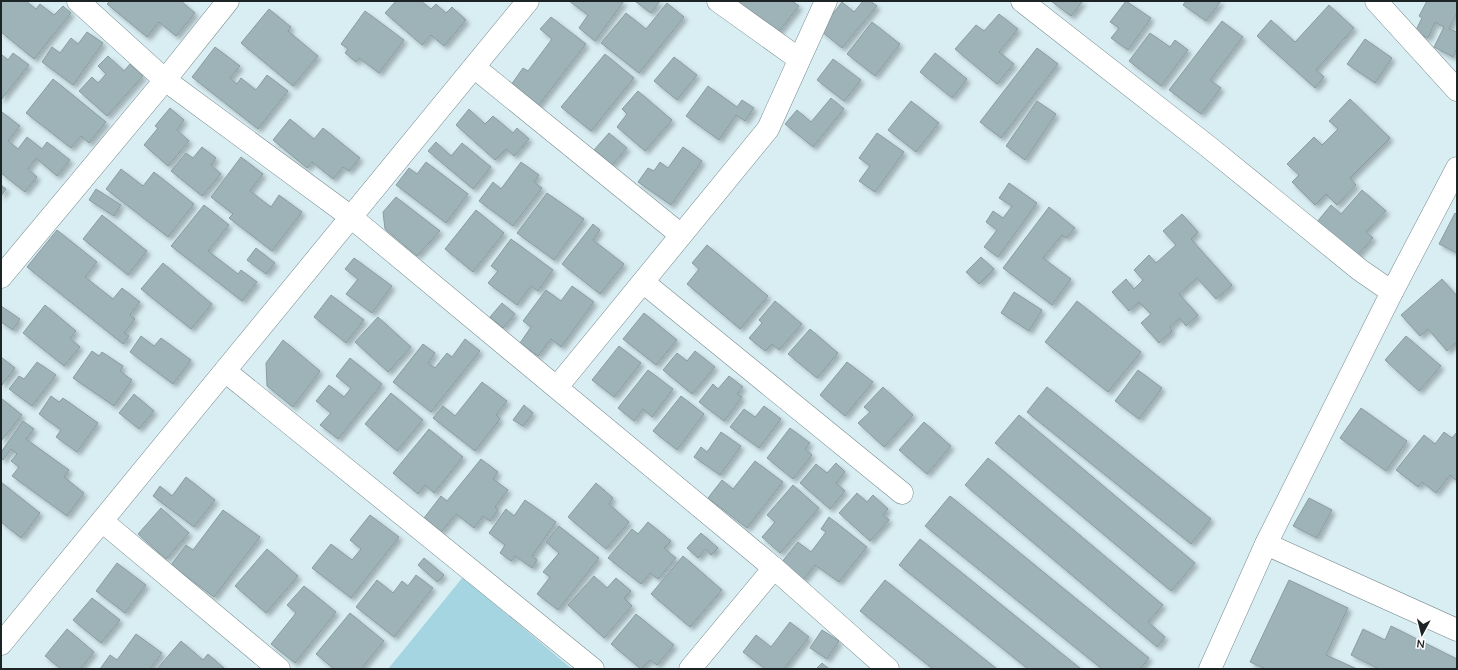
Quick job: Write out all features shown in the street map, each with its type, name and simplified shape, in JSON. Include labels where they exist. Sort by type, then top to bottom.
[{"type":"street","points":[[78,1],[165,80],[352,217],[774,568],[888,669]]},
{"type":"street","points":[[1,277],[165,80],[228,1]]},
{"type":"street","points":[[1,644],[528,1]]},
{"type":"street","points":[[718,1],[799,59]]},
{"type":"street","points":[[557,387],[768,129],[826,1]]},
{"type":"street","points":[[1022,1],[1210,148],[1360,270],[1392,292]]},
{"type":"street","points":[[1376,1],[1457,90]]},
{"type":"street","points":[[474,67],[681,236]]},
{"type":"street","points":[[1210,669],[1266,544],[1392,292],[1457,168]]},
{"type":"street","points":[[643,282],[902,493]]},
{"type":"street","points":[[224,371],[593,669]]},
{"type":"street","points":[[102,521],[279,669]]},
{"type":"street","points":[[1266,544],[1457,630]]},
{"type":"street","points":[[690,669],[774,568]]},
{"type":"shaded area","points":[[463,577],[572,669],[388,669]]},
{"type":"building","points":[[1,1],[26,1],[36,9],[40,4],[54,15],[63,6],[71,13],[34,59],[1,32]]},
{"type":"building","points":[[110,1],[181,1],[195,13],[176,36],[159,22],[147,37],[107,4]]},
{"type":"building","points":[[396,1],[421,1],[431,9],[436,4],[446,13],[452,7],[466,20],[444,46],[431,35],[422,45],[385,13]]},
{"type":"building","points":[[569,1],[624,1],[595,41],[579,28],[588,15]]},
{"type":"building","points":[[660,1],[651,13],[636,2]]},
{"type":"building","points":[[732,1],[792,1],[799,6],[776,35]]},
{"type":"building","points":[[863,1],[870,1],[877,6],[842,48],[820,30],[842,2],[854,12]]},
{"type":"building","points":[[1051,1],[1083,1],[1071,16]]},
{"type":"building","points":[[1126,1],[1151,18],[1128,50],[1111,38],[1119,28],[1110,22]]},
{"type":"building","points":[[1186,1],[1221,1],[1206,21],[1183,5]]},
{"type":"building","points":[[1427,1],[1457,1],[1457,13],[1449,29],[1457,32],[1457,48],[1453,57],[1434,47],[1444,27],[1435,22],[1428,38],[1415,32],[1422,18],[1419,16]]},
{"type":"building","points":[[667,3],[684,17],[639,73],[601,43],[626,13],[646,29]]},
{"type":"building","points":[[1329,5],[1354,28],[1316,70],[1324,77],[1315,88],[1257,36],[1271,20],[1295,42]]},
{"type":"building","points":[[269,9],[291,27],[288,31],[318,56],[293,86],[241,43]]},
{"type":"building","points":[[365,11],[404,40],[379,73],[359,58],[356,62],[345,53],[348,49],[341,44]]},
{"type":"building","points":[[999,14],[1018,29],[999,52],[1014,64],[997,84],[955,49],[976,25],[984,31]]},
{"type":"building","points":[[551,17],[586,44],[538,106],[511,85],[523,68],[528,71],[552,39],[540,29]]},
{"type":"building","points":[[1222,21],[1243,37],[1210,80],[1221,88],[1201,114],[1169,90]]},
{"type":"building","points":[[872,22],[900,44],[875,76],[847,54]]},
{"type":"building","points":[[87,32],[103,43],[73,85],[42,62],[52,47],[60,53],[71,38],[78,44]]},
{"type":"building","points":[[1150,33],[1170,47],[1175,40],[1188,50],[1161,86],[1129,61]]},
{"type":"building","points":[[1365,39],[1392,58],[1375,83],[1347,64]]},
{"type":"building","points":[[215,47],[240,66],[230,78],[237,84],[241,78],[256,90],[267,75],[288,91],[258,129],[192,77]]},
{"type":"building","points":[[1037,48],[1058,64],[1001,138],[980,122]]},
{"type":"building","points":[[13,53],[29,65],[1,100],[1,54],[8,60]]},
{"type":"building","points":[[935,53],[967,79],[952,98],[920,72]]},
{"type":"building","points":[[605,54],[634,78],[591,131],[561,107]]},
{"type":"building","points":[[108,56],[124,71],[130,64],[143,76],[107,116],[79,91],[92,77],[98,83],[106,74],[98,66]]},
{"type":"building","points":[[674,57],[697,75],[677,100],[654,81]]},
{"type":"building","points":[[833,59],[861,80],[844,101],[817,80]]},
{"type":"building","points":[[53,79],[106,122],[89,143],[81,136],[71,148],[26,113]]},
{"type":"building","points":[[708,86],[737,107],[742,100],[754,108],[745,121],[736,115],[719,140],[686,116]]},
{"type":"building","points":[[638,91],[672,120],[645,151],[617,127],[627,114],[622,109]]},
{"type":"building","points":[[831,98],[844,109],[813,147],[785,124],[797,110],[811,122]]},
{"type":"building","points":[[1350,99],[1390,138],[1350,178],[1356,185],[1337,205],[1326,194],[1315,205],[1292,182],[1299,175],[1287,164],[1314,137],[1322,145],[1338,129],[1329,121]]},
{"type":"building","points":[[911,101],[939,123],[916,152],[888,130]]},
{"type":"building","points":[[1037,101],[1056,114],[1025,160],[1006,146]]},
{"type":"building","points":[[170,108],[184,120],[177,130],[189,141],[168,166],[144,145],[158,128],[155,126]]},
{"type":"building","points":[[469,109],[485,124],[493,116],[513,133],[517,128],[529,139],[514,156],[506,149],[495,160],[456,125]]},
{"type":"building","points":[[2,112],[20,126],[8,141],[18,149],[27,137],[42,149],[47,142],[70,160],[57,176],[36,158],[28,169],[37,177],[25,192],[1,173]]},
{"type":"building","points":[[290,119],[314,139],[323,128],[360,158],[349,171],[343,167],[333,179],[312,162],[307,168],[273,140]]},
{"type":"building","points":[[609,133],[627,148],[612,165],[594,150]]},
{"type":"building","points":[[877,133],[904,152],[875,192],[859,181],[870,166],[859,158]]},
{"type":"building","points":[[436,142],[451,156],[462,143],[491,167],[473,189],[428,151]]},
{"type":"building","points":[[202,147],[216,158],[211,165],[221,174],[202,196],[171,171],[186,153],[193,158]]},
{"type":"building","points":[[683,147],[702,161],[671,205],[638,182],[648,168],[654,171],[660,162],[668,168]]},
{"type":"building","points":[[241,157],[263,174],[250,191],[271,207],[279,195],[302,212],[272,251],[229,218],[233,214],[211,197]]},
{"type":"building","points":[[426,162],[468,194],[446,223],[396,185],[409,168],[417,174]]},
{"type":"building","points":[[521,162],[539,175],[534,182],[542,188],[513,226],[479,201],[493,182],[501,189]]},
{"type":"building","points":[[121,169],[143,186],[154,172],[194,204],[168,237],[106,189]]},
{"type":"building","points":[[1009,183],[1037,203],[998,257],[984,247],[997,230],[986,222],[993,211],[1003,218],[1012,206],[999,198]]},
{"type":"building","points":[[1,185],[6,189],[1,196]]},
{"type":"building","points":[[96,189],[121,205],[114,216],[89,200]]},
{"type":"building","points":[[1362,190],[1386,211],[1366,232],[1373,238],[1356,257],[1317,222],[1331,205],[1341,214]]},
{"type":"building","points":[[547,193],[584,219],[554,260],[517,233]]},
{"type":"building","points":[[396,197],[440,231],[417,256],[385,229],[383,212]]},
{"type":"building","points":[[204,205],[229,225],[208,251],[238,274],[241,270],[257,282],[242,301],[171,246]]},
{"type":"building","points":[[1049,207],[1075,228],[1066,238],[1062,235],[1043,258],[1071,279],[1052,305],[1003,268]]},
{"type":"building","points":[[476,210],[504,233],[473,272],[445,249]]},
{"type":"building","points":[[1455,213],[1457,215],[1457,253],[1439,244]]},
{"type":"building","points":[[1182,214],[1198,232],[1191,239],[1232,285],[1216,299],[1197,278],[1179,294],[1198,315],[1186,326],[1180,318],[1170,327],[1172,331],[1159,343],[1141,323],[1151,314],[1139,302],[1129,311],[1112,292],[1126,279],[1134,289],[1143,280],[1134,270],[1149,255],[1156,263],[1176,245],[1163,231]]},
{"type":"building","points":[[102,215],[147,251],[128,275],[83,239]]},
{"type":"building","points":[[593,224],[600,230],[593,240],[624,264],[600,294],[562,264]]},
{"type":"building","points":[[57,230],[97,262],[85,277],[113,299],[122,288],[140,302],[130,315],[135,319],[124,333],[129,336],[123,344],[27,267]]},
{"type":"building","points":[[511,239],[553,270],[538,291],[531,286],[517,305],[488,283],[498,271],[491,266]]},
{"type":"building","points":[[707,245],[768,296],[740,329],[687,284],[699,269],[692,263]]},
{"type":"building","points":[[256,248],[275,263],[266,274],[247,260]]},
{"type":"building","points":[[981,257],[994,269],[979,284],[966,272]]},
{"type":"building","points":[[354,258],[392,286],[372,313],[346,294],[358,279],[345,269]]},
{"type":"building","points":[[163,263],[212,304],[191,329],[141,289]]},
{"type":"building","points":[[1442,279],[1457,296],[1457,342],[1447,351],[1428,329],[1420,336],[1401,315]]},
{"type":"building","points":[[572,286],[594,302],[561,347],[551,339],[538,356],[520,343],[531,327],[523,321],[546,290],[561,301]]},
{"type":"building","points":[[1014,292],[1042,310],[1029,331],[1001,313]]},
{"type":"building","points":[[331,295],[364,320],[346,343],[314,317]]},
{"type":"building","points":[[775,301],[802,324],[779,350],[772,344],[765,351],[749,338],[762,323],[759,320]]},
{"type":"building","points":[[1077,301],[1141,352],[1108,392],[1045,342]]},
{"type":"building","points":[[502,303],[515,314],[503,328],[490,317]]},
{"type":"building","points":[[45,305],[76,331],[70,338],[80,347],[64,366],[23,333]]},
{"type":"building","points":[[1,306],[20,319],[13,330],[1,322]]},
{"type":"building","points":[[644,313],[677,340],[656,365],[623,339]]},
{"type":"building","points":[[378,317],[411,347],[388,372],[355,342]]},
{"type":"building","points":[[810,329],[838,353],[817,378],[788,354]]},
{"type":"building","points":[[141,336],[154,346],[161,338],[191,360],[173,384],[130,352]]},
{"type":"building","points":[[1406,336],[1441,366],[1419,391],[1385,360]]},
{"type":"building","points":[[465,339],[480,351],[431,412],[393,382],[423,344],[435,353],[428,363],[435,368],[447,353],[452,357]]},
{"type":"building","points":[[283,340],[320,371],[293,407],[267,386],[266,363]]},
{"type":"building","points":[[619,346],[641,363],[614,397],[592,380]]},
{"type":"building","points":[[92,351],[99,356],[102,352],[123,366],[120,371],[132,380],[114,406],[73,378]]},
{"type":"building","points":[[695,351],[715,367],[692,394],[663,370],[677,353],[687,361]]},
{"type":"building","points":[[1,357],[15,368],[2,385],[1,384]]},
{"type":"building","points":[[350,358],[382,384],[338,439],[320,425],[331,413],[316,401],[329,385],[344,397],[351,388],[336,376]]},
{"type":"building","points":[[37,362],[56,375],[32,406],[9,389],[19,376],[24,379]]},
{"type":"building","points":[[847,362],[873,382],[845,416],[820,395]]},
{"type":"building","points":[[648,370],[673,389],[652,417],[643,409],[634,421],[618,408]]},
{"type":"building","points":[[1138,370],[1162,388],[1139,419],[1115,401]]},
{"type":"building","points":[[729,376],[743,387],[737,394],[742,397],[724,421],[699,402],[713,384],[718,389]]},
{"type":"building","points":[[482,382],[507,401],[496,415],[500,419],[475,451],[433,418],[443,406],[455,416]]},
{"type":"building","points":[[883,387],[913,415],[884,447],[858,423],[870,412],[864,407]]},
{"type":"building","points":[[1047,387],[1211,519],[1191,544],[1027,412]]},
{"type":"building","points":[[391,393],[423,420],[397,451],[365,424]]},
{"type":"building","points":[[134,394],[154,411],[139,429],[119,413]]},
{"type":"building","points":[[51,396],[59,402],[63,398],[98,423],[77,452],[56,437],[61,430],[39,414]]},
{"type":"building","points":[[681,396],[704,414],[677,450],[653,431]]},
{"type":"building","points":[[1,398],[22,415],[1,441]]},
{"type":"building","points":[[524,405],[533,413],[523,426],[513,420]]},
{"type":"building","points":[[764,406],[781,419],[759,448],[730,427],[744,409],[755,417]]},
{"type":"building","points":[[1361,408],[1407,441],[1386,471],[1340,438]]},
{"type":"building","points":[[1019,415],[1195,563],[1171,591],[995,443]]},
{"type":"building","points":[[23,421],[34,429],[26,439],[69,470],[64,477],[84,493],[67,516],[12,476],[19,467],[11,461],[17,454],[11,449],[3,460],[1,458],[1,452]]},
{"type":"building","points":[[924,422],[951,446],[927,474],[899,450]]},
{"type":"building","points":[[790,428],[810,443],[805,449],[812,455],[793,479],[767,458]]},
{"type":"building","points":[[429,429],[463,457],[434,493],[425,485],[418,494],[393,473]]},
{"type":"building","points":[[721,432],[741,446],[720,475],[694,457],[701,447],[707,452]]},
{"type":"building","points":[[1444,432],[1452,438],[1457,432],[1457,481],[1450,475],[1436,493],[1422,482],[1418,487],[1396,470],[1424,435],[1435,444]]},
{"type":"building","points":[[988,458],[1163,605],[1148,622],[1165,637],[1157,647],[965,485]]},
{"type":"building","points":[[481,459],[498,472],[493,479],[508,490],[495,507],[498,510],[490,521],[483,516],[474,528],[456,514],[441,532],[424,518],[441,496],[447,501]]},
{"type":"building","points":[[755,461],[783,482],[747,528],[708,498],[722,480],[733,489]]},
{"type":"building","points":[[836,463],[845,472],[836,483],[845,491],[830,509],[800,483],[816,464],[827,473]]},
{"type":"building","points":[[186,477],[215,500],[194,527],[153,496],[160,486],[172,496]]},
{"type":"building","points":[[1,482],[40,513],[21,538],[1,522]]},
{"type":"building","points":[[596,483],[613,498],[609,504],[629,522],[606,549],[568,517]]},
{"type":"building","points":[[793,485],[819,508],[780,553],[762,537],[775,522],[767,515]]},
{"type":"building","points":[[857,493],[867,502],[873,495],[888,509],[883,515],[889,520],[870,541],[839,513]]},
{"type":"building","points":[[950,496],[1149,658],[1140,669],[1102,669],[925,526]]},
{"type":"building","points":[[1309,498],[1332,510],[1317,538],[1293,526]]},
{"type":"building","points":[[525,500],[556,522],[532,556],[537,560],[532,568],[515,556],[511,561],[500,553],[505,545],[489,533],[506,509],[514,516]]},
{"type":"building","points":[[161,508],[189,533],[166,559],[138,534]]},
{"type":"building","points":[[223,510],[260,537],[214,597],[171,565],[186,545],[193,550]]},
{"type":"building","points":[[370,515],[399,537],[351,598],[312,568],[331,544],[352,560],[361,549],[350,540]]},
{"type":"building","points":[[829,517],[867,547],[839,582],[815,565],[803,580],[781,563],[798,542],[811,552],[826,532],[821,529]]},
{"type":"building","points":[[648,522],[671,541],[664,548],[676,558],[658,579],[650,573],[641,584],[608,558],[632,529],[638,534]]},
{"type":"building","points":[[559,526],[599,558],[558,610],[537,594],[550,577],[543,572],[559,553],[546,542]]},
{"type":"building","points":[[701,533],[718,548],[711,555],[706,549],[698,558],[687,548]]},
{"type":"building","points":[[920,539],[1081,669],[1028,669],[899,565]]},
{"type":"building","points":[[267,549],[298,576],[266,613],[235,586]]},
{"type":"building","points":[[683,556],[722,590],[690,627],[651,594]]},
{"type":"building","points":[[424,558],[444,575],[437,582],[418,565]]},
{"type":"building","points":[[117,563],[146,585],[125,613],[96,591]]},
{"type":"building","points":[[416,575],[433,588],[394,637],[356,607],[377,580],[393,593],[402,581],[408,586]]},
{"type":"building","points":[[594,576],[607,588],[616,578],[631,591],[624,598],[632,606],[604,638],[568,605]]},
{"type":"building","points":[[885,580],[997,669],[933,669],[860,611]]},
{"type":"building","points":[[1289,580],[1348,608],[1326,655],[1357,669],[1266,669],[1250,662]]},
{"type":"building","points":[[304,586],[336,612],[295,663],[271,644],[296,613],[287,605]]},
{"type":"building","points":[[92,598],[120,620],[101,643],[73,620]]},
{"type":"building","points":[[350,613],[384,641],[361,669],[334,669],[316,654]]},
{"type":"building","points":[[636,614],[674,645],[657,665],[650,660],[641,669],[611,644]]},
{"type":"building","points":[[790,622],[809,637],[784,669],[763,669],[764,668],[743,652],[756,635],[771,647]]},
{"type":"building","points":[[1391,626],[1457,659],[1457,669],[1379,669],[1351,655],[1363,629],[1385,640]]},
{"type":"building","points":[[67,629],[94,652],[80,669],[61,669],[45,656]]},
{"type":"building","points":[[822,630],[839,641],[827,659],[810,648]]},
{"type":"building","points":[[136,634],[162,653],[150,669],[100,669],[110,655],[117,660]]},
{"type":"building","points":[[181,641],[203,660],[208,654],[225,669],[157,669]]},
{"type":"building","points":[[822,663],[829,669],[816,669]]}]
